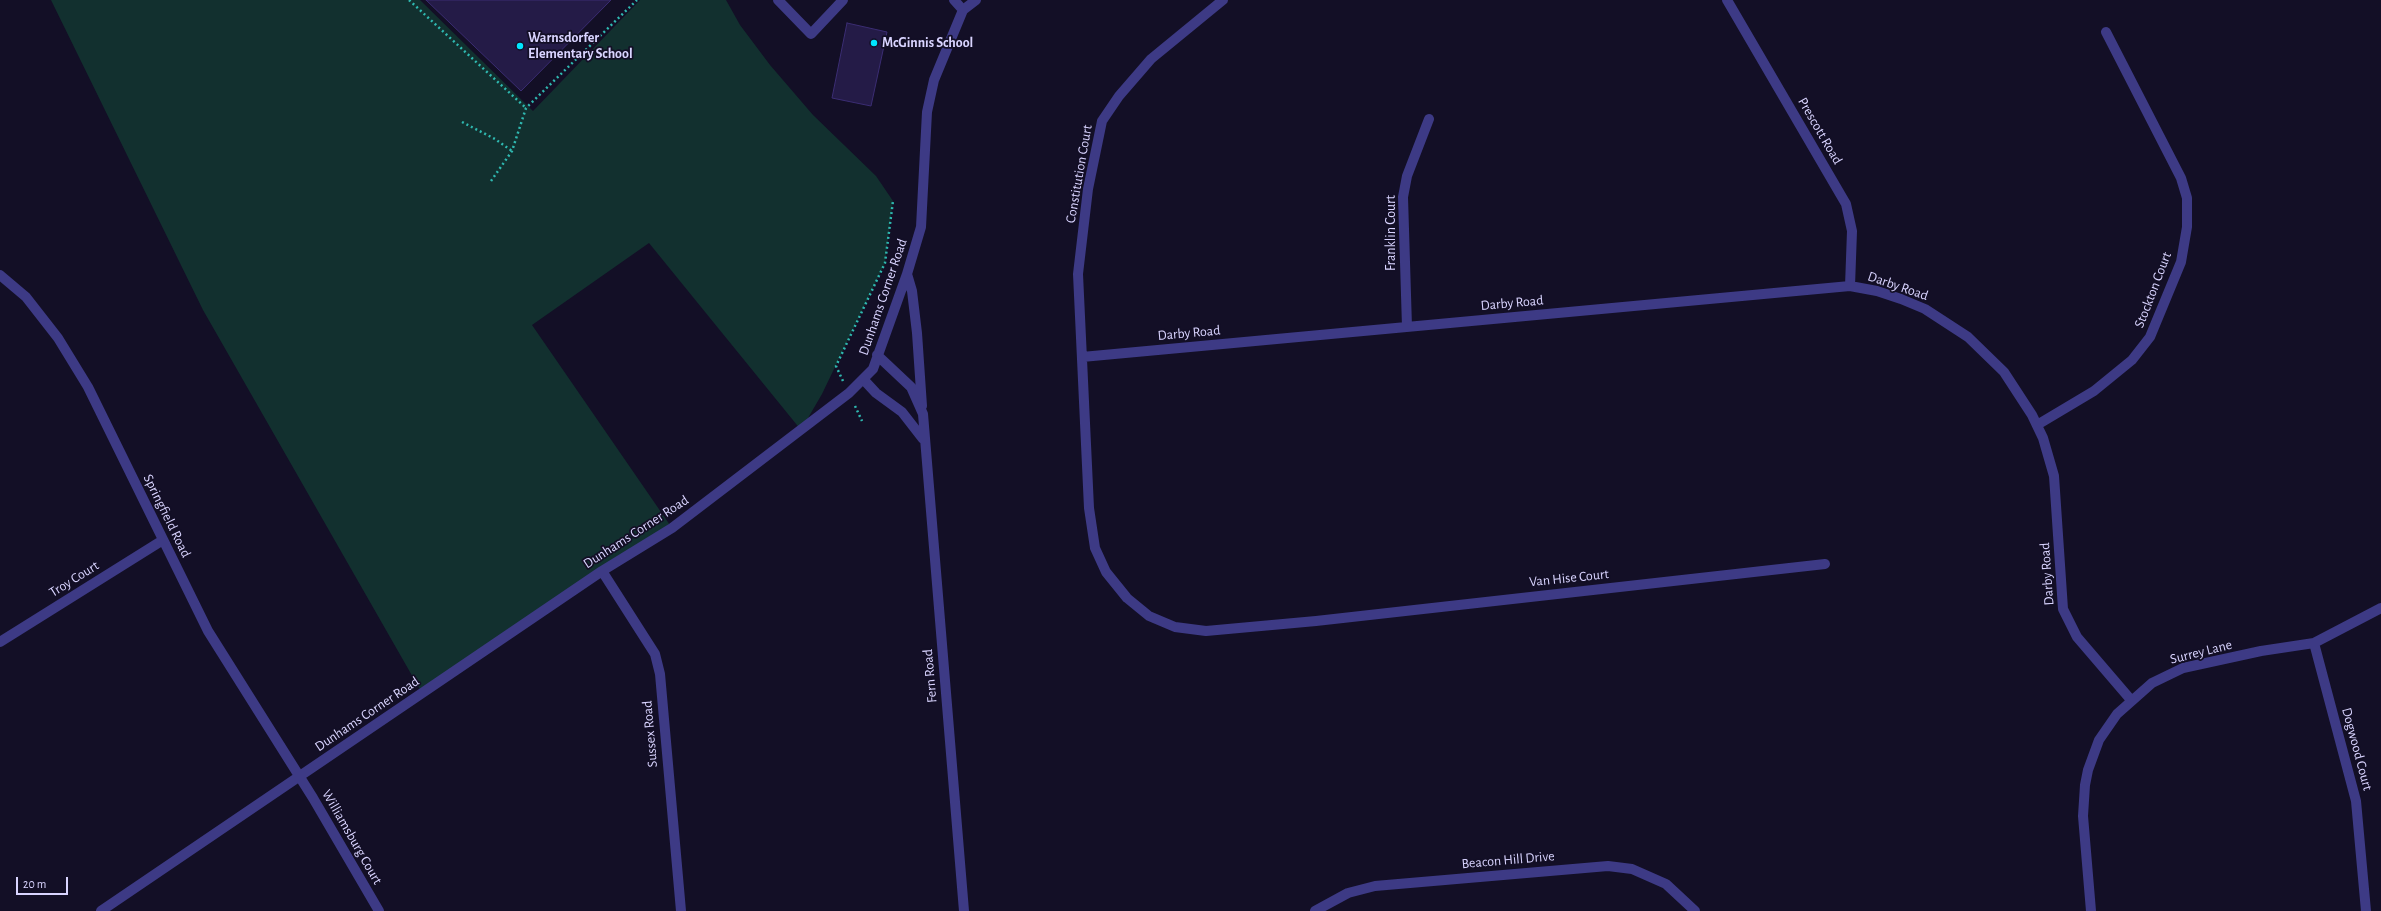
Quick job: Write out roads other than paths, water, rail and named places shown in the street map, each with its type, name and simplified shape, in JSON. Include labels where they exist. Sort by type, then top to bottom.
[{"type":"street","points":[[778,0],[811,34],[843,0]]},
{"type":"street","points":[[954,0],[963,10]]},
{"type":"street","name":"Dunhams Corner Road","points":[[101,911],[602,571],[672,528],[849,393],[873,369],[907,274],[921,227],[927,112],[934,80],[963,10],[976,0]]},
{"type":"street","name":"Constitution Court","points":[[1082,357],[1078,274],[1088,189],[1102,121],[1119,96],[1152,59],[1223,0]]},
{"type":"street","name":"Prescott Road","points":[[1727,0],[1846,204],[1852,231],[1850,286]]},
{"type":"street","name":"Stockton Court","points":[[2037,425],[2094,391],[2132,360],[2150,337],[2181,262],[2187,227],[2187,198],[2181,178],[2106,32]]},
{"type":"street","name":"Franklin Court","points":[[1407,327],[1403,197],[1407,176],[1429,119]]},
{"type":"street","points":[[907,274],[912,291],[917,333],[922,414]]},
{"type":"street","name":"Springfield Road","points":[[2,278],[26,297],[58,338],[88,387],[208,631],[300,777]]},
{"type":"street","name":"Darby Road","points":[[1082,357],[1850,286],[1877,291],[1925,309],[1968,337],[2004,372],[2019,393],[2037,425],[2054,476],[2063,609],[2077,637],[2131,700]]},
{"type":"street","name":"Fern Road","points":[[877,355],[912,387],[922,414],[964,911]]},
{"type":"street","name":"Van Hise Court","points":[[1082,357],[1089,508],[1095,548],[1106,572],[1127,598],[1149,616],[1175,627],[1206,631],[1825,564]]},
{"type":"street","points":[[863,379],[876,393],[902,412],[923,439]]},
{"type":"street","name":"Troy Court","points":[[0,642],[164,540]]},
{"type":"street","name":"Sussex Road","points":[[602,571],[655,654],[660,674],[681,911]]},
{"type":"street","name":"Surrey Lane","points":[[2091,911],[2083,816],[2085,785],[2088,770],[2100,740],[2117,714],[2152,683],[2183,668],[2261,651],[2314,643],[2381,608]]},
{"type":"street","name":"Dogwood Court","points":[[2314,643],[2356,801],[2366,911]]},
{"type":"street","name":"Williamsburg Court","points":[[300,777],[379,911]]},
{"type":"street","name":"Beacon Hill Drive","points":[[1315,911],[1348,893],[1375,886],[1608,866],[1632,869],[1666,884],[1695,911]]},
{"type":"place","name":"McGinnis School","points":[[874,43]]},
{"type":"place","name":"Warnsdorfer Elementary School","points":[[520,46]]}]
